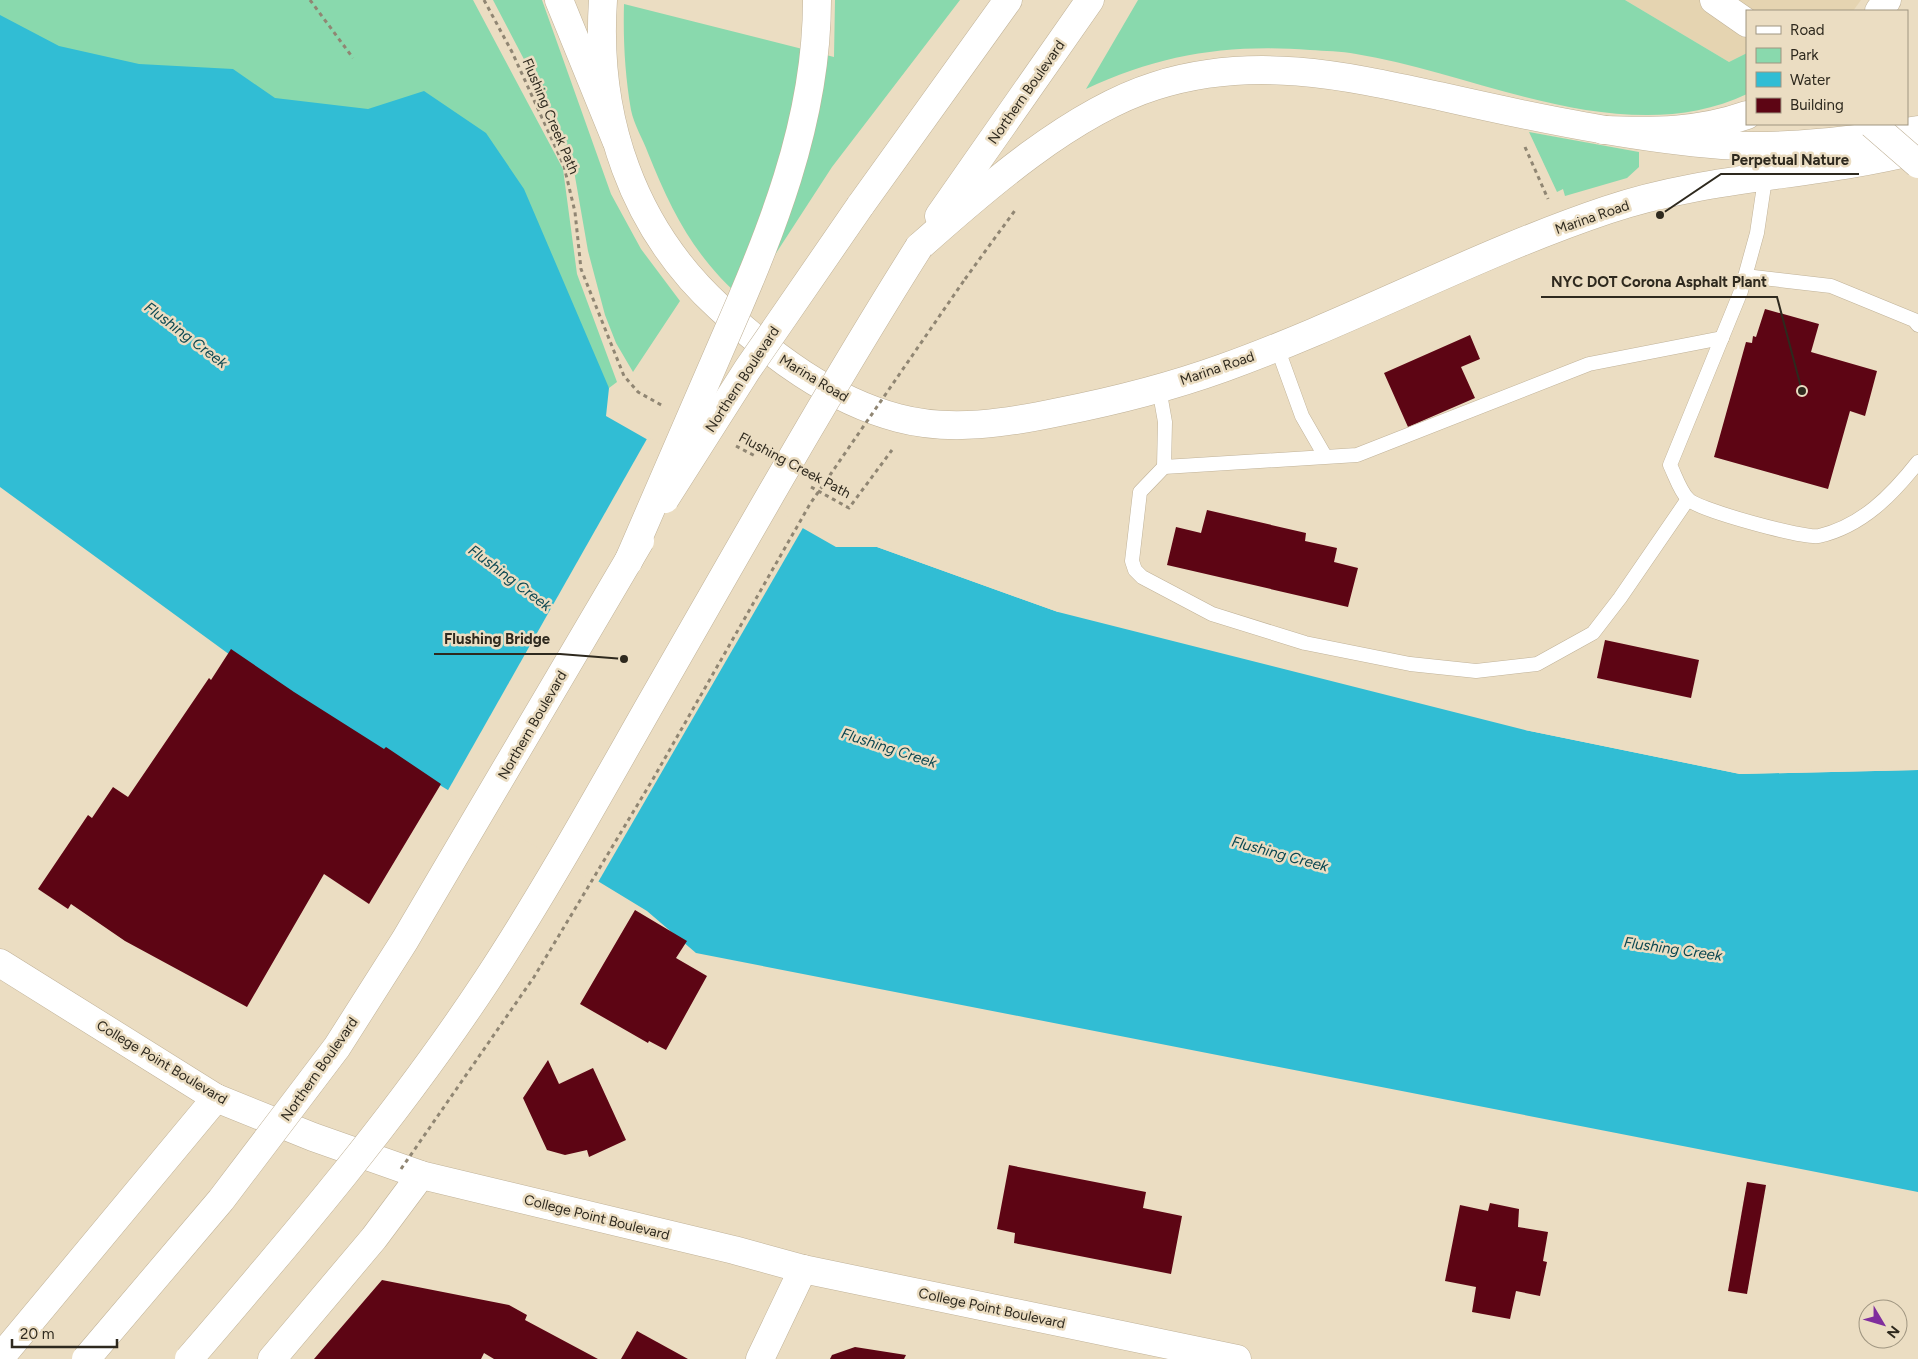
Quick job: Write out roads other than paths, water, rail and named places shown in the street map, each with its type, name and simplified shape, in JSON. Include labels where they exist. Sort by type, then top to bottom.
[{"type":"main road","points":[[559,0],[616,140]]},
{"type":"main road","points":[[603,0],[603,79],[616,140]]},
{"type":"main road","points":[[628,562],[765,246],[788,182],[810,93],[816,51],[817,0]]},
{"type":"main road","name":"Northern Boulevard","points":[[86,1359],[226,1193],[337,1047],[410,932],[689,459],[742,377],[860,206],[1008,0]]},
{"type":"main road","name":"Northern Boulevard","points":[[189,1359],[338,1185],[414,1086],[487,980],[556,870],[846,364],[919,247],[1090,0]]},
{"type":"main road","points":[[1714,0],[1746,22]]},
{"type":"main road","points":[[919,247],[1004,176],[1075,126],[1134,94],[1192,76],[1253,70],[1310,71],[1368,80],[1603,130],[1672,140],[1749,145],[1832,141],[1918,130]]},
{"type":"main road","points":[[1603,130],[1672,132],[1713,126],[1746,115]]},
{"type":"main road","points":[[1873,125],[1918,164]]},
{"type":"main road","name":"Marina Road","points":[[616,140],[630,181],[649,222],[674,258],[703,292],[742,329],[818,384],[853,401],[897,418],[937,425],[984,424],[1034,417],[1159,388],[1277,347],[1561,227],[1613,208],[1691,189],[1848,166],[1918,150]]},
{"type":"main road","name":"College Point Boulevard","points":[[0,963],[216,1098],[411,1172],[734,1250],[803,1269],[1236,1359]]},
{"type":"main road","points":[[0,1358],[216,1098]]},
{"type":"main road","points":[[272,1359],[374,1238],[411,1172]]},
{"type":"main road","points":[[760,1359],[803,1269]]},
{"type":"lane","points":[[1765,178],[1757,233],[1745,276],[1670,465],[1688,499],[1727,517],[1817,537],[1853,524],[1893,494],[1918,462]]},
{"type":"lane","points":[[1745,276],[1831,286],[1914,320],[1918,325]]},
{"type":"lane","points":[[1688,499],[1620,598],[1593,632],[1537,664],[1476,671],[1410,664],[1305,644],[1212,614],[1142,577],[1135,570],[1132,561],[1140,492],[1164,467],[1357,454],[1588,364],[1722,338]]},
{"type":"lane","points":[[1277,347],[1302,416],[1325,456]]},
{"type":"lane","points":[[1159,388],[1165,422],[1164,467]]},
{"type":"water","name":"Flushing Creek","points":[[0,15],[59,46],[139,64],[233,69],[275,98],[368,109],[424,91],[486,133],[524,189],[609,388],[606,416],[836,547],[877,547],[1058,612],[1525,730],[1740,774],[1918,770],[1918,1192],[696,953],[647,911],[252,671],[0,487]]},
{"type":"place","name":"Perpetual Nature","points":[[1660,215]]},
{"type":"place","name":"NYC DOT Corona Asphalt Plant","points":[[1802,391]]},
{"type":"place","name":"Flushing Bridge","points":[[624,659]]}]
